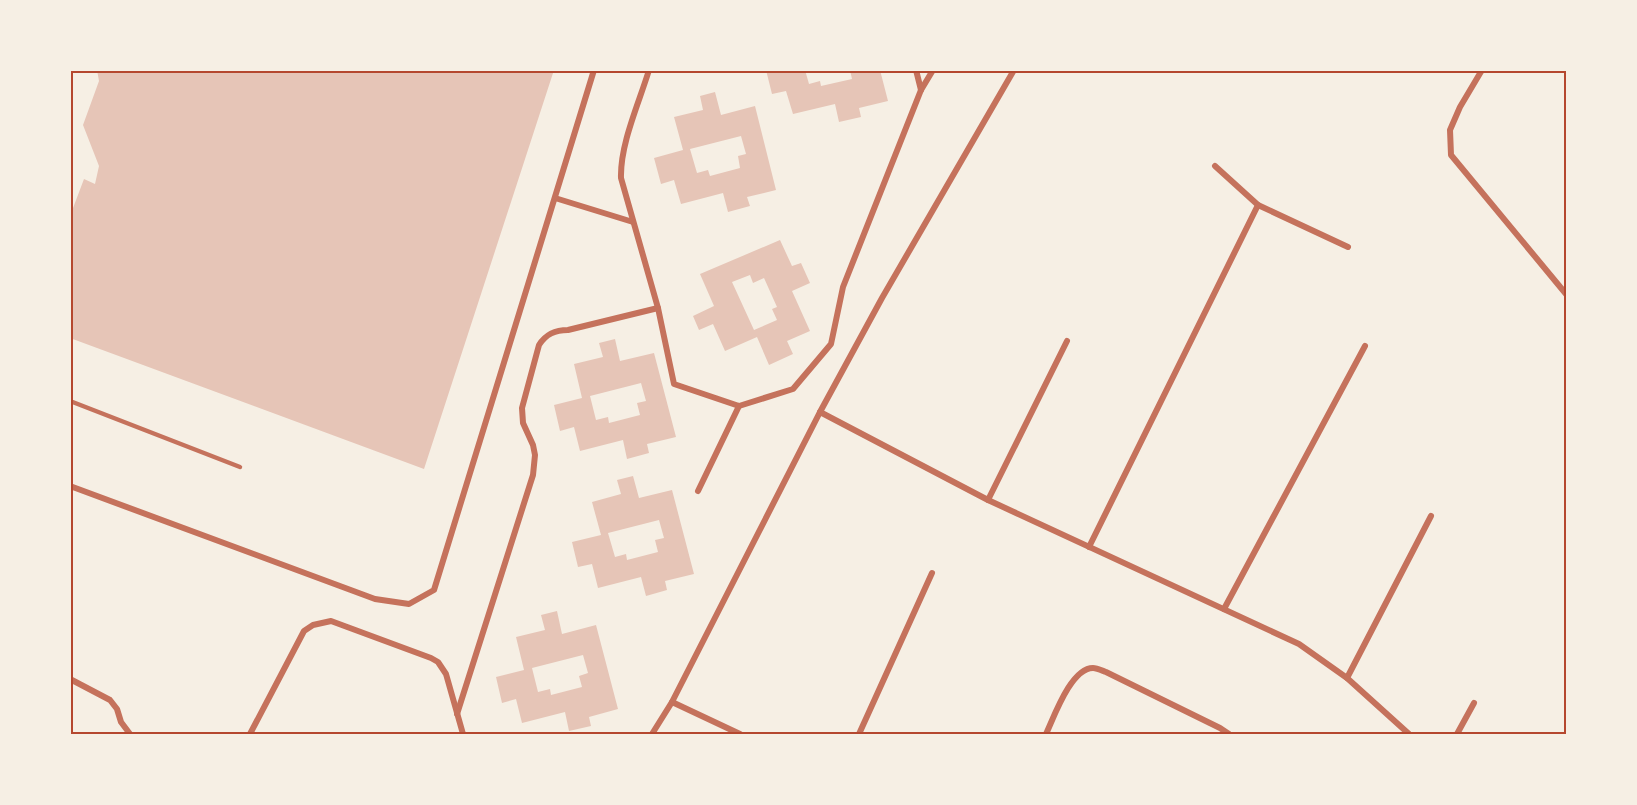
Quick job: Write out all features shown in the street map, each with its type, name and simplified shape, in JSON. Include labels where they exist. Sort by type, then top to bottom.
[{"type":"street","points":[[70,486],[375,599],[409,604],[434,590],[594,70]]},
{"type":"street","points":[[649,70],[626,142],[621,178],[658,308],[675,384],[739,406],[793,389],[831,344],[843,287],[921,90],[933,70]]},
{"type":"street","points":[[916,70],[921,90]]},
{"type":"street","points":[[652,735],[672,702],[820,412],[882,298],[1014,70]]},
{"type":"street","points":[[1482,70],[1460,106],[1450,130],[1451,155],[1566,294]]},
{"type":"street","points":[[1215,166],[1258,205],[1348,247]]},
{"type":"street","points":[[555,198],[633,222]]},
{"type":"street","points":[[1089,547],[1258,205]]},
{"type":"street","points":[[457,714],[533,475],[535,455],[523,423],[522,408],[540,345],[550,333],[559,330],[568,330],[658,308]]},
{"type":"street","points":[[988,500],[1067,341]]},
{"type":"street","points":[[1224,609],[1365,346]]},
{"type":"street","points":[[698,491],[739,406]]},
{"type":"street","points":[[820,412],[988,500],[1299,644],[1347,678],[1409,735]]},
{"type":"street","points":[[1347,678],[1431,516]]},
{"type":"street","points":[[859,735],[932,573]]},
{"type":"street","points":[[250,735],[304,631],[323,622],[339,623],[438,662],[446,674],[463,735]]},
{"type":"street","points":[[1046,735],[1071,683],[1080,672],[1093,668],[1106,672],[1220,728],[1229,735]]},
{"type":"street","points":[[70,679],[110,700],[130,735]]},
{"type":"street","points":[[672,702],[740,735]]},
{"type":"street","points":[[1457,735],[1474,703]]},
{"type":"lane","points":[[70,401],[240,467]]},
{"type":"building","points":[[97,70],[554,70],[424,469],[70,338],[70,216],[84,179],[95,184],[99,166],[83,125],[99,81]]},
{"type":"building","points":[[766,70],[805,70],[809,84],[820,81],[821,86],[852,79],[850,70],[880,70],[888,101],[859,108],[861,117],[839,122],[835,104],[793,114],[786,91],[772,94]]},
{"type":"building","points":[[715,92],[721,115],[755,106],[776,190],[747,197],[750,206],[728,212],[723,193],[681,204],[674,180],[661,184],[654,158],[683,150],[674,117],[703,110],[700,96]],"holes":[[[741,136],[746,154],[738,156],[740,168],[710,176],[708,170],[697,173],[690,149]]]},
{"type":"building","points":[[780,240],[792,266],[801,263],[810,283],[792,291],[810,331],[787,341],[793,354],[769,365],[757,337],[725,351],[713,324],[699,330],[693,316],[714,306],[700,274]],"holes":[[[750,275],[753,283],[764,278],[777,307],[772,309],[777,320],[754,330],[732,282]]]},
{"type":"building","points":[[615,339],[620,361],[654,353],[676,437],[647,444],[649,453],[627,459],[623,440],[580,451],[574,427],[560,431],[554,405],[582,398],[574,364],[603,357],[599,343]],"holes":[[[641,383],[646,401],[637,403],[640,415],[609,423],[608,417],[596,420],[590,396]]]},
{"type":"building","points":[[633,476],[639,498],[672,490],[694,574],[665,581],[667,590],[646,596],[641,577],[598,588],[592,564],[578,567],[572,542],[601,535],[592,502],[621,494],[617,480]],"holes":[[[659,520],[664,538],[655,540],[658,552],[627,560],[626,554],[615,557],[608,533]]]},
{"type":"building","points":[[557,611],[562,634],[596,625],[618,709],[589,717],[591,726],[569,731],[565,712],[522,723],[516,699],[502,703],[496,677],[524,670],[516,637],[545,630],[541,615]],"holes":[[[583,655],[588,673],[579,676],[582,687],[551,695],[550,689],[538,692],[532,668]]]}]
